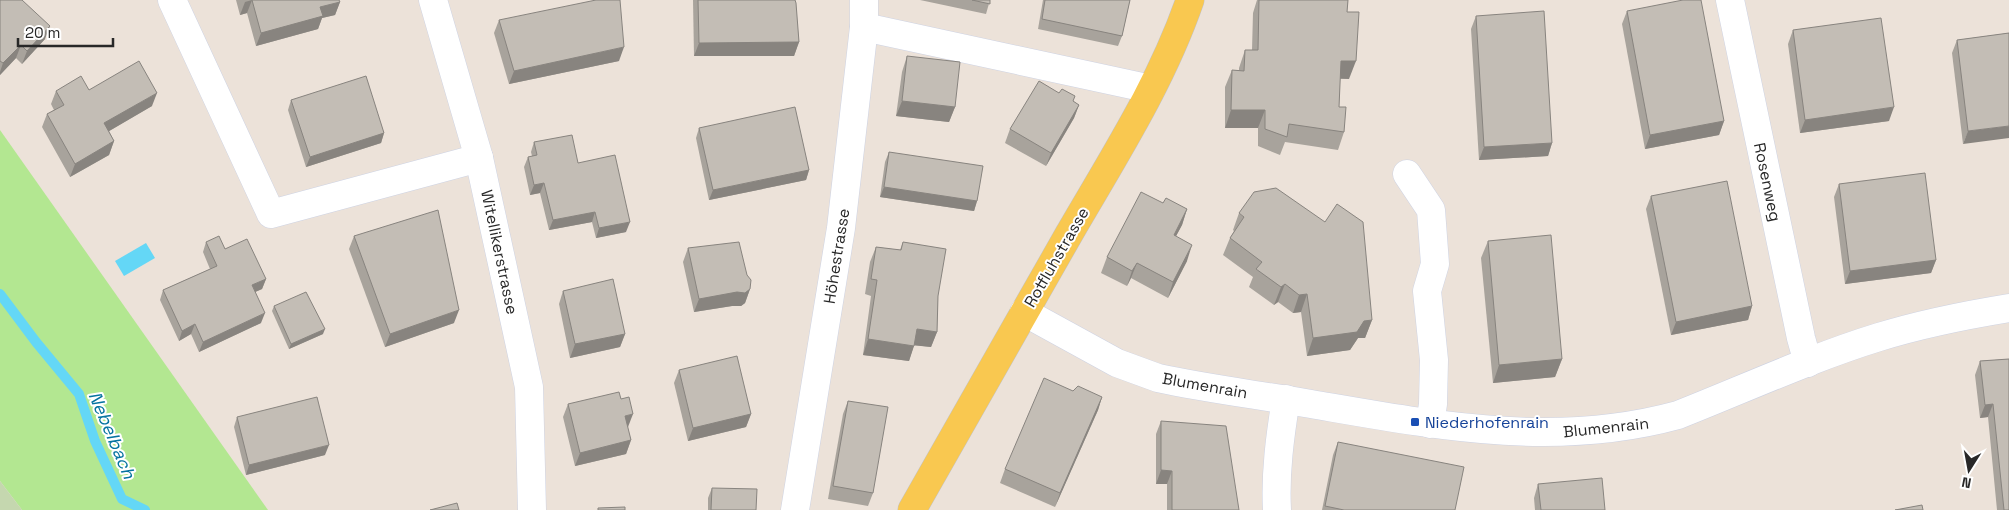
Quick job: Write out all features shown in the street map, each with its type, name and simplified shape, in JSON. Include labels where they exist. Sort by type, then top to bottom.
[{"type":"main road","name":"Rotfluhstrasse","points":[[912,510],[1024,312],[1124,141],[1151,89],[1190,0]]},
{"type":"street","points":[[172,0],[271,214],[479,158]]},
{"type":"street","name":"Witellikerstrasse","points":[[433,0],[479,158],[529,387],[532,510]]},
{"type":"street","name":"Höhestrasse","points":[[795,510],[841,228],[864,27],[864,0]]},
{"type":"street","name":"Rosenweg","points":[[1730,0],[1801,338],[1808,363]]},
{"type":"street","points":[[864,27],[1151,89]]},
{"type":"street","points":[[1408,174],[1431,210],[1435,264],[1427,291],[1434,360],[1433,404],[1430,424]]},
{"type":"street","name":"Blumenrain","points":[[1024,312],[1117,363],[1139,372],[1178,382],[1430,424],[1521,433],[1612,428],[1678,416],[1808,363],[1879,337],[1943,321],[2009,308]]},
{"type":"street","points":[[1277,510],[1276,488],[1281,428],[1286,399]]},
{"type":"green space","points":[[0,130],[268,510],[22,510],[0,481]]},
{"type":"green space","points":[[0,481],[22,510],[0,510]]},
{"type":"water","points":[[146,243],[155,258],[124,276],[115,261]]},
{"type":"building","points":[[0,0],[22,0],[50,26],[27,51],[21,45],[3,63],[0,61]]},
{"type":"building","points":[[252,0],[339,0],[340,2],[320,7],[323,16],[261,33]]},
{"type":"building","points":[[596,0],[620,0],[624,47],[514,71],[499,20]]},
{"type":"building","points":[[698,0],[795,0],[799,42],[699,43]]},
{"type":"building","points":[[972,0],[990,0],[990,4]]},
{"type":"building","points":[[1045,0],[1130,0],[1122,36],[1042,19]]},
{"type":"building","points":[[1259,0],[1348,0],[1347,12],[1359,12],[1356,61],[1341,61],[1339,107],[1346,107],[1344,132],[1289,124],[1287,137],[1265,129],[1265,110],[1231,110],[1232,70],[1244,71],[1245,50],[1258,50]]},
{"type":"building","points":[[1683,0],[1701,0],[1724,121],[1650,135],[1627,11]]},
{"type":"building","points":[[1544,11],[1552,143],[1484,147],[1476,16]]},
{"type":"building","points":[[1881,18],[1894,107],[1805,120],[1793,30]]},
{"type":"building","points":[[2009,33],[2009,126],[1968,131],[1957,40]]},
{"type":"building","points":[[907,56],[960,62],[955,107],[902,101]]},
{"type":"building","points":[[139,61],[157,93],[104,123],[114,141],[75,164],[47,114],[64,105],[56,91],[81,76],[89,90]]},
{"type":"building","points":[[366,76],[384,133],[310,157],[291,100]]},
{"type":"building","points":[[1039,81],[1059,93],[1062,89],[1075,96],[1073,101],[1079,105],[1051,153],[1010,129]]},
{"type":"building","points":[[795,107],[809,170],[713,190],[699,128]]},
{"type":"building","points":[[572,135],[578,163],[615,155],[630,222],[599,228],[595,212],[553,220],[544,183],[534,185],[528,157],[537,155],[534,142]]},
{"type":"building","points":[[889,152],[983,166],[977,201],[884,187]]},
{"type":"building","points":[[1925,173],[1936,260],[1850,271],[1839,184]]},
{"type":"building","points":[[1727,181],[1752,306],[1676,322],[1651,196]]},
{"type":"building","points":[[1276,188],[1325,222],[1337,204],[1363,222],[1372,320],[1364,321],[1357,332],[1313,338],[1307,294],[1299,295],[1285,284],[1281,287],[1256,269],[1262,262],[1230,238],[1244,217],[1239,213],[1254,192]]},
{"type":"building","points":[[1141,192],[1163,203],[1166,198],[1187,209],[1174,235],[1192,245],[1173,282],[1137,263],[1132,271],[1107,257]]},
{"type":"building","points":[[438,210],[459,310],[390,334],[354,236]]},
{"type":"building","points":[[1551,235],[1562,359],[1499,365],[1488,241]]},
{"type":"building","points":[[219,236],[225,249],[247,239],[266,279],[252,285],[265,313],[203,342],[195,324],[182,331],[163,290],[217,266],[206,242]]},
{"type":"building","points":[[739,242],[747,275],[751,280],[750,289],[745,293],[737,292],[699,299],[688,248]]},
{"type":"building","points":[[903,242],[946,249],[938,296],[937,332],[917,329],[914,346],[868,339],[877,280],[871,279],[876,247],[901,250]]},
{"type":"building","points":[[613,279],[625,334],[575,344],[563,291]]},
{"type":"building","points":[[306,292],[325,329],[291,344],[274,306]]},
{"type":"building","points":[[737,356],[751,414],[693,428],[679,370]]},
{"type":"building","points":[[2009,359],[2009,510],[2004,510],[1993,404],[1985,405],[1980,361]]},
{"type":"building","points":[[1044,378],[1073,391],[1078,386],[1102,397],[1060,493],[1005,469]]},
{"type":"building","points":[[619,392],[621,399],[629,397],[633,414],[625,416],[631,440],[580,453],[568,404]]},
{"type":"building","points":[[317,397],[329,445],[249,465],[237,417]]},
{"type":"building","points":[[848,401],[888,407],[873,493],[833,486]]},
{"type":"building","points":[[1161,421],[1226,426],[1239,510],[1172,510],[1172,471],[1161,470]]},
{"type":"building","points":[[1338,442],[1464,467],[1455,510],[1344,510],[1325,506]]},
{"type":"building","points":[[1602,478],[1605,510],[1541,510],[1538,484]]},
{"type":"building","points":[[712,488],[757,489],[756,510],[711,510]]},
{"type":"building","points":[[457,503],[459,510],[430,510]]},
{"type":"building","points":[[1922,505],[1923,510],[1895,510]]},
{"type":"building","points":[[625,507],[625,510],[598,510],[598,508]]},
{"type":"waterway","name":"Nebelbach","points":[[0,294],[36,342],[79,394],[95,441],[122,499],[145,510]]},
{"type":"place","name":"Niederhofenrain","points":[[1415,422]]}]
